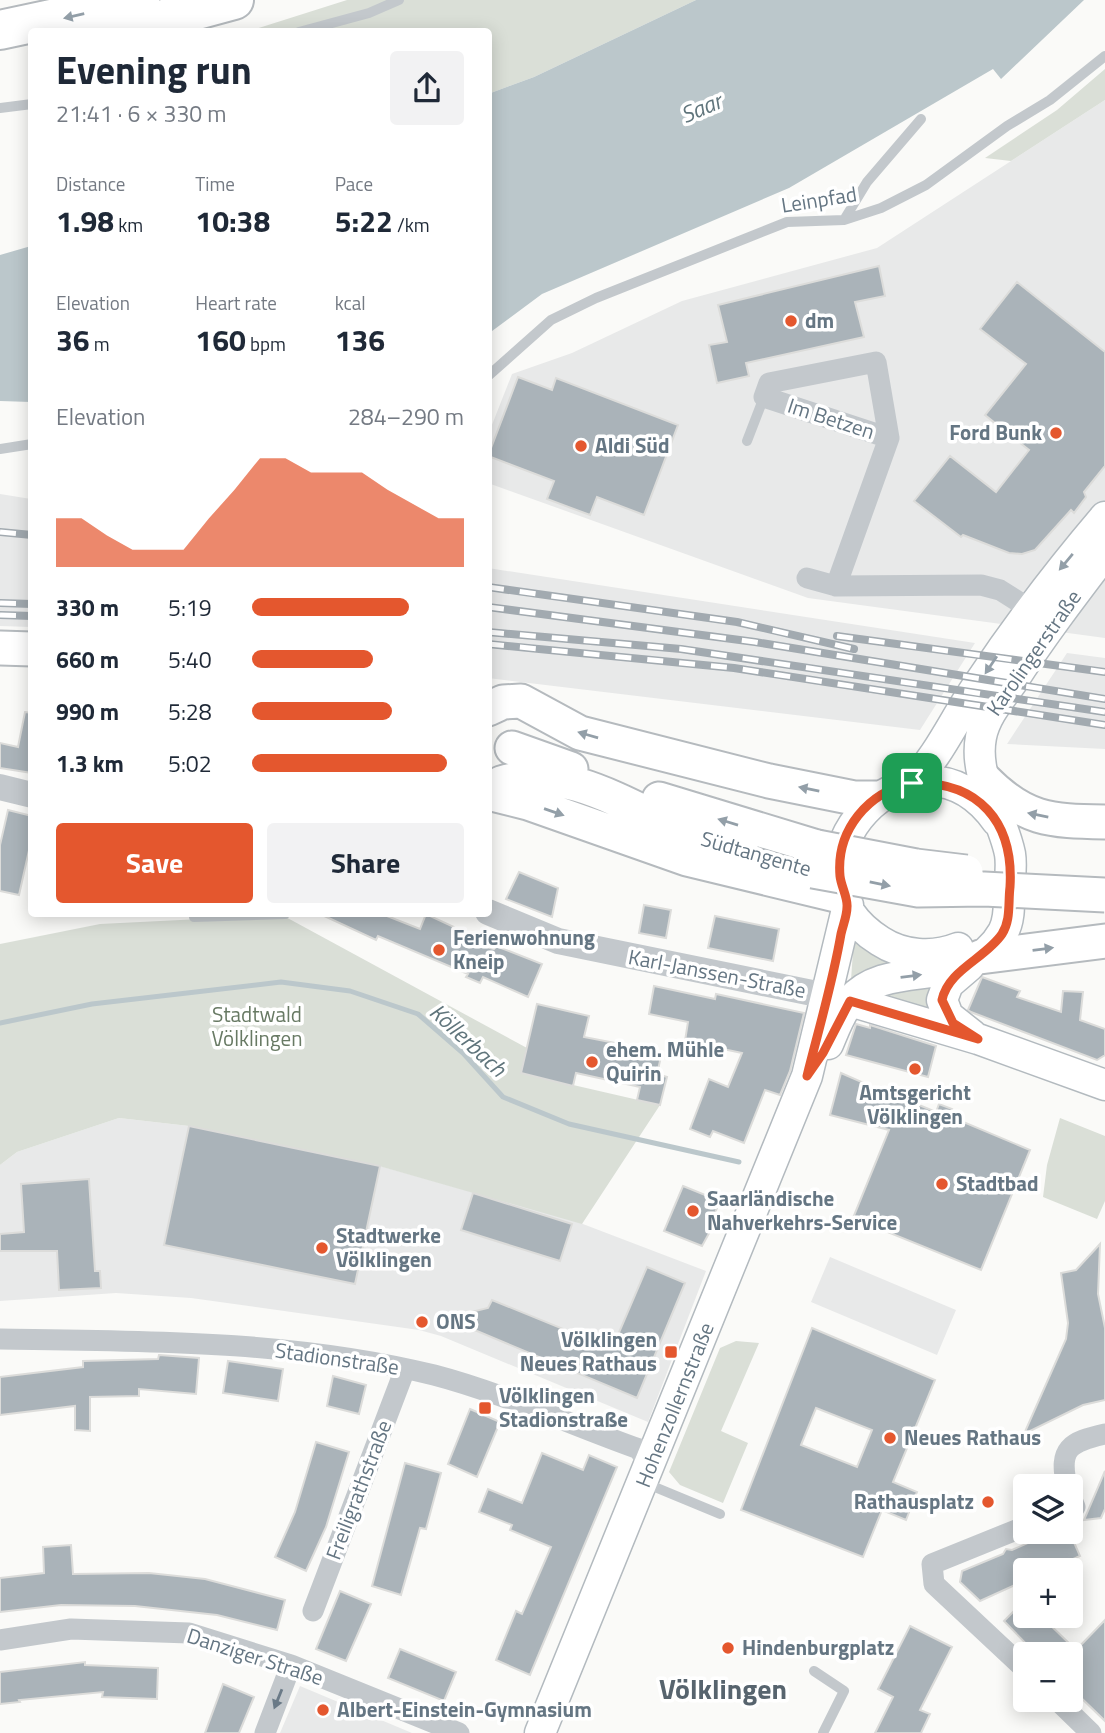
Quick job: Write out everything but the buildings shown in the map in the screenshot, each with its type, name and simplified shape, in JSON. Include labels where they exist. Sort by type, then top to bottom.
[{"type":"highway","points":[[0,30],[140,0]]},
{"type":"highway","points":[[131,28],[234,0]]},
{"type":"highway","points":[[0,55],[28,50]]},
{"type":"main road","name":"Karolingerstraße","points":[[912,783],[923,773],[955,719],[1030,609],[1105,517]]},
{"type":"main road","name":"Karolingerstraße","points":[[838,998],[874,983],[950,971],[980,957],[1003,933],[1007,923],[1010,858],[984,779],[980,751],[987,718],[1050,625],[1105,553]]},
{"type":"main road","points":[[0,648],[28,649]]},
{"type":"main road","points":[[492,707],[503,702],[521,701],[580,733],[769,781],[853,798],[876,798]]},
{"type":"main road","points":[[492,724],[506,736],[512,748],[510,770],[492,789],[687,859],[846,901],[836,967],[838,998]]},
{"type":"main road","name":"Südtangente","points":[[512,748],[722,821],[815,859],[919,890],[984,889],[1105,895]]},
{"type":"main road","name":"Südtangente","points":[[492,789],[520,777],[560,781],[643,811],[701,839],[815,859],[947,870],[1105,875]]},
{"type":"main road","points":[[984,779],[1004,799],[1031,815],[1105,822]]},
{"type":"main road","name":"Karolingerstraße","points":[[1006,840],[991,814],[967,794],[939,784],[912,783],[892,789],[876,798],[856,818],[842,846],[840,878],[846,901],[863,927],[884,943],[912,953],[942,953],[966,944],[986,929],[999,913],[1010,885]]},
{"type":"main road","points":[[978,1039],[953,1023],[942,1000],[953,978],[980,957],[1105,941]]},
{"type":"main road","name":"Karl-Janssen-Straße","points":[[838,998],[978,1039],[1105,1085]]},
{"type":"main road","name":"Hohenzollernstraße","points":[[540,1733],[807,1076],[823,1053],[838,998]]},
{"type":"street","name":"Im Betzen","points":[[836,586],[889,438],[876,362],[769,383],[764,397],[889,438]]},
{"type":"street","points":[[807,578],[836,586],[981,585],[1000,590],[1030,609]]},
{"type":"street","points":[[0,787],[28,794]]},
{"type":"street","name":"Karl-Janssen-Straße","points":[[492,914],[558,942],[838,998]]},
{"type":"street","name":"Stadionstraße","points":[[0,1339],[171,1341],[310,1353],[405,1369],[466,1385],[639,1450],[644,1482]]},
{"type":"street","name":"Freiligrathstraße","points":[[313,1611],[405,1369]]},
{"type":"street","points":[[1064,1474],[1062,1462],[1068,1450],[1079,1440],[1105,1434]]},
{"type":"street","points":[[1013,1531],[932,1564],[934,1584],[1013,1658]]},
{"type":"street","name":"Danziger Straße","points":[[0,1640],[71,1629],[189,1633],[291,1665],[459,1733]]},
{"type":"street","points":[[265,1733],[291,1665]]},
{"type":"street","points":[[1069,1712],[1091,1733]]},
{"type":"lane","points":[[314,28],[369,13],[398,0]]},
{"type":"lane","name":"Leinpfad","points":[[492,372],[551,320],[596,298],[787,222],[844,220],[881,208],[926,185],[1007,126],[1050,100],[1101,60]]},
{"type":"lane","points":[[0,108],[28,104]]},
{"type":"lane","points":[[844,220],[867,182],[921,119]]},
{"type":"lane","points":[[747,441],[764,397]]},
{"type":"lane","points":[[0,449],[28,445]]},
{"type":"lane","points":[[644,1482],[720,1514]]},
{"type":"lane","points":[[814,1671],[844,1691],[823,1733]]},
{"type":"shaded area","points":[[1105,100],[1105,638],[808,598],[492,484],[492,425],[512,374],[572,353],[682,301],[877,248]]},
{"type":"shaded area","points":[[0,494],[28,499],[28,627],[0,626]]},
{"type":"shaded area","points":[[492,569],[975,643],[920,730],[492,678]]},
{"type":"shaded area","points":[[1067,653],[1105,658],[1105,749],[1007,744]]},
{"type":"shaded area","name":"Stadtwerke Völklingen","points":[[119,1118],[189,1126],[380,1166],[575,1221],[706,1271],[648,1422],[441,1336],[419,1330],[191,1298],[116,1293],[0,1301],[0,1165],[17,1152]]},
{"type":"shaded area","points":[[830,1257],[956,1310],[937,1355],[811,1302]]},
{"type":"shaded area","name":"Albert-Einstein-Gymnasium","points":[[300,1686],[412,1733],[280,1733]]},
{"type":"green space","points":[[347,0],[696,0],[534,77],[492,93],[492,28],[259,28]]},
{"type":"green space","points":[[1105,69],[1105,100],[1011,161],[985,158],[1057,110]]},
{"type":"green space","name":"Stadtwald Völklingen","points":[[286,917],[527,1048],[521,1073],[660,1105],[582,1224],[379,1166],[189,1126],[119,1118],[17,1152],[0,1165],[0,944],[100,924]]},
{"type":"green space","points":[[854,937],[897,961],[851,980]]},
{"type":"green space","points":[[934,981],[933,1017],[884,993]]},
{"type":"green space","points":[[1060,1118],[1105,1136],[1105,1201],[1097,1219],[1043,1197],[1047,1165]]},
{"type":"green space","points":[[736,1341],[759,1343],[721,1431],[748,1443],[723,1503],[680,1485],[669,1472],[720,1348]]},
{"type":"water","name":"Saar","points":[[696,0],[1084,0],[1001,79],[993,69],[789,188],[542,294],[492,331],[492,93],[534,77]]},
{"type":"water","points":[[28,247],[28,402],[0,401],[0,255]]},
{"type":"waterway","name":"Köllerbach","points":[[0,1023],[92,1004],[281,982],[350,991],[418,1014],[463,1053],[503,1097],[569,1124],[739,1162]]},
{"type":"railway","points":[[0,532],[28,535]]},
{"type":"railway","points":[[492,588],[737,622],[854,649]]},
{"type":"railway","points":[[0,603],[28,604]]},
{"type":"railway","points":[[492,608],[755,642],[1105,699]]},
{"type":"railway","points":[[0,615],[28,616]]},
{"type":"railway","points":[[492,632],[681,649],[1105,712]]},
{"type":"railway","points":[[837,636],[1105,672]]},
{"type":"railway","points":[[492,644],[734,668],[1105,725]]},
{"type":"place","name":"dm","points":[[791,321]]},
{"type":"place","name":"Ford Bunk","points":[[1056,433]]},
{"type":"place","name":"Aldi Süd","points":[[581,446]]},
{"type":"place","name":"Ferienwohnung Kneip","points":[[439,950]]},
{"type":"place","name":"ehem. Mühle Quirin","points":[[592,1062]]},
{"type":"place","name":"Amtsgericht Völklingen","points":[[915,1069]]},
{"type":"place","name":"Stadtbad","points":[[942,1184]]},
{"type":"place","name":"Saarländische Nahverkehrs-Service","points":[[693,1211]]},
{"type":"place","name":"Stadtwerke Völklingen","points":[[322,1248]]},
{"type":"place","name":"ONS","points":[[422,1322]]},
{"type":"place","name":"Völklingen Neues Rathaus","points":[[671,1352]]},
{"type":"place","name":"Völklingen Stadionstraße","points":[[485,1408]]},
{"type":"place","name":"Neues Rathaus","points":[[890,1438]]},
{"type":"place","name":"Rathausplatz","points":[[988,1502]]},
{"type":"place","name":"Hindenburgplatz","points":[[728,1648]]},
{"type":"place","name":"Albert-Einstein-Gymnasium","points":[[323,1710]]},
{"type":"district","name":"Völklingen","points":[[723,1689]]},
{"type":"route","points":[[912,783],[949,786],[974,798],[996,820],[1009,851],[1009,911],[1003,933],[980,957],[953,978],[943,993],[943,1008],[953,1023],[978,1039],[850,1001],[823,1053],[807,1076],[836,967],[848,905],[840,878],[840,858],[845,837],[851,825],[876,798],[892,789],[912,783]]}]
